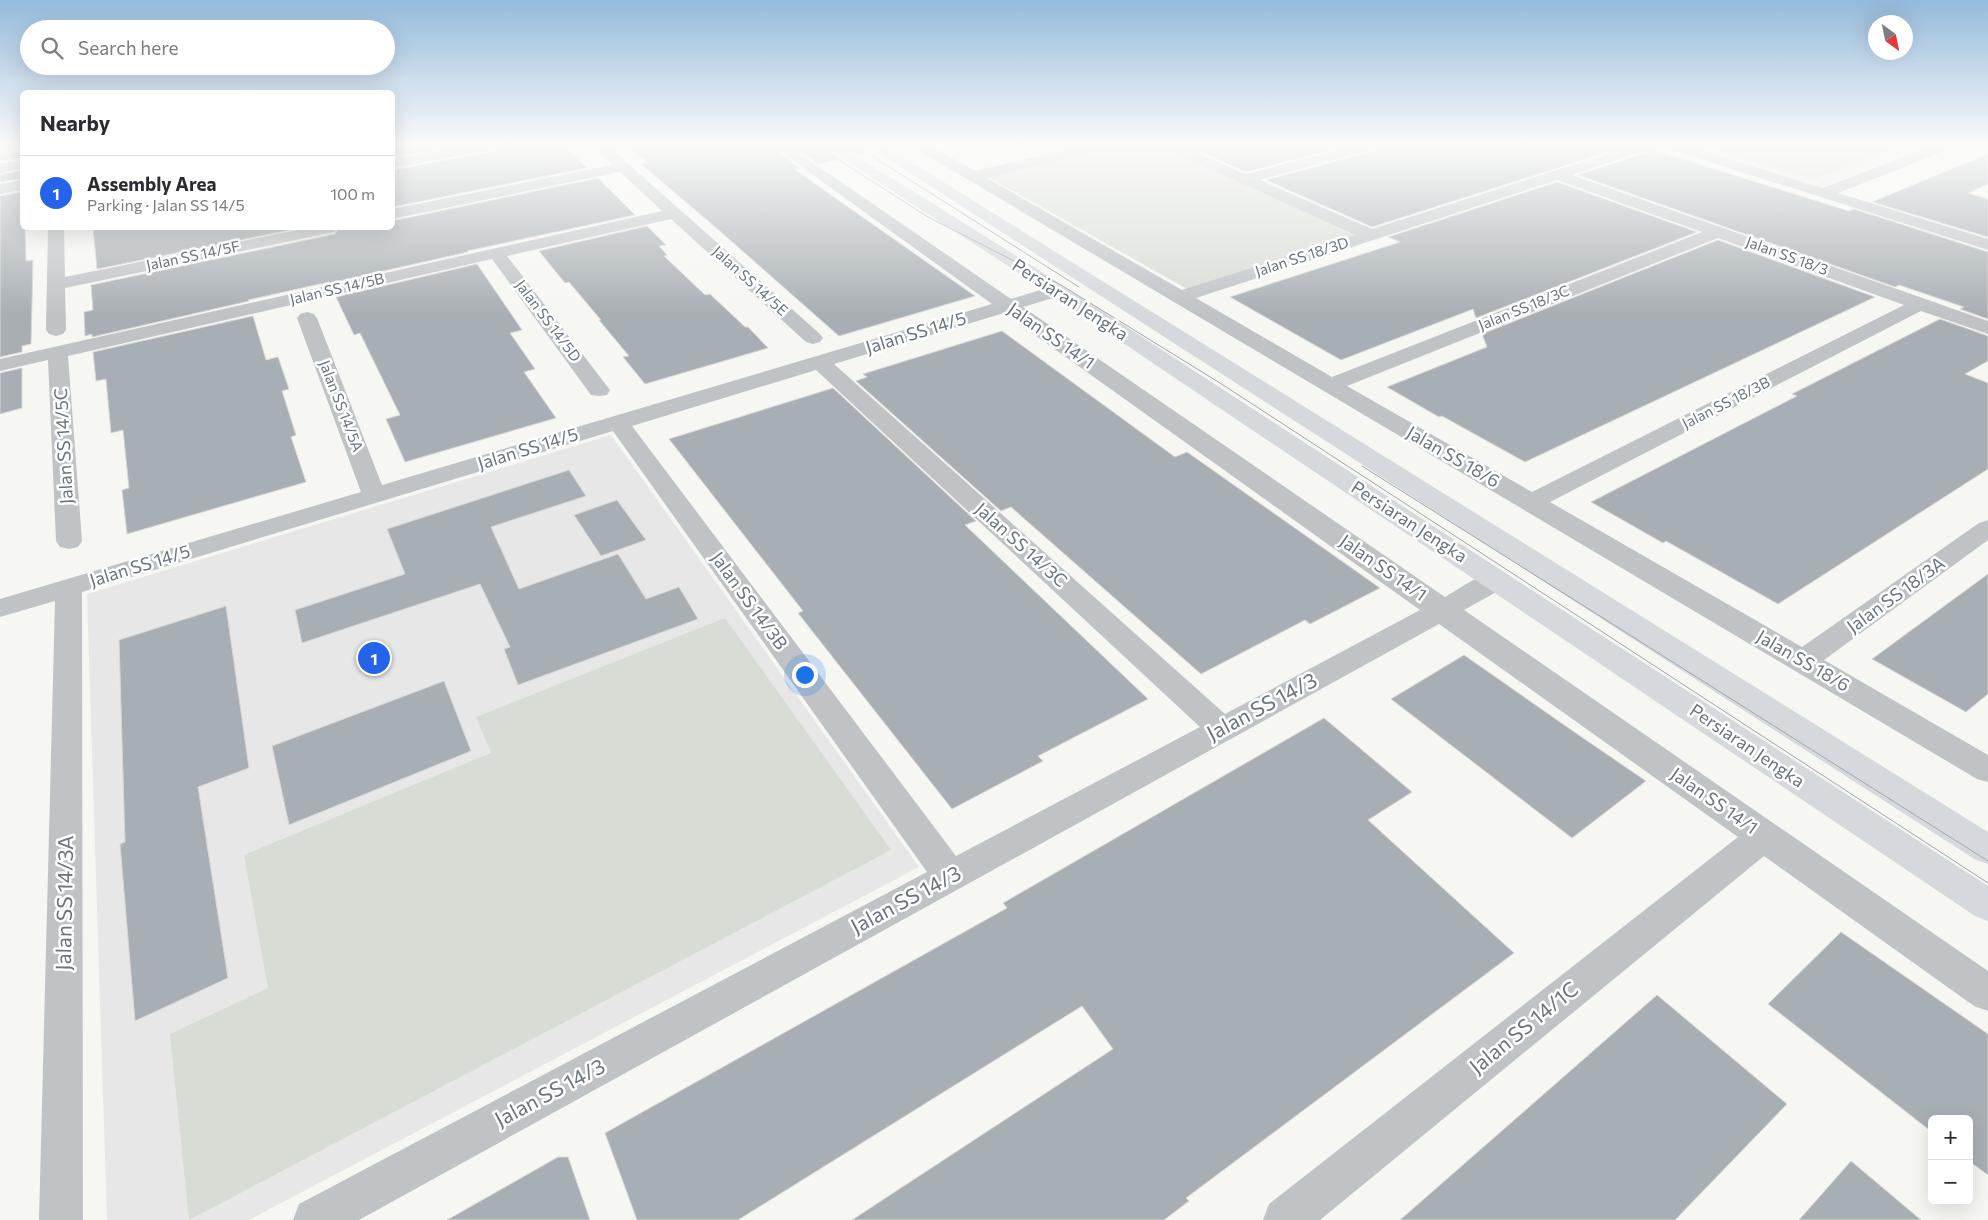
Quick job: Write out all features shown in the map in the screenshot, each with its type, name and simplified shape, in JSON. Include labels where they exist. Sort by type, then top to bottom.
[{"type":"main road","name":"Persiaran Jengka","points":[[916,201],[1498,580],[1988,905]]},
{"type":"main road","name":"Persiaran Jengka","points":[[962,201],[1988,850]]},
{"type":"main road","points":[[1498,580],[1530,561]]},
{"type":"street","points":[[395,213],[456,201]]},
{"type":"street","name":"Jalan SS 14/5E","points":[[661,201],[816,350]]},
{"type":"street","name":"Jalan SS 14/1","points":[[858,201],[1988,993]]},
{"type":"street","name":"Jalan SS 18/6","points":[[1016,201],[1988,770]]},
{"type":"street","points":[[1294,201],[1371,235]]},
{"type":"street","name":"Jalan SS 18/3D","points":[[1180,297],[1477,201]]},
{"type":"street","name":"Jalan SS 18/3","points":[[1630,201],[1988,328]]},
{"type":"street","points":[[1847,201],[1988,245]]},
{"type":"street","name":"Jalan SS 14/5B","points":[[0,365],[57,341],[496,253],[674,213]]},
{"type":"street","name":"Jalan SS 14/5C","points":[[56,230],[57,341],[69,541]]},
{"type":"street","name":"Jalan SS 14/5F","points":[[56,284],[319,230]]},
{"type":"street","name":"Jalan SS 18/3C","points":[[1330,385],[1717,232]]},
{"type":"street","name":"Jalan SS 14/5D","points":[[496,253],[599,390]]},
{"type":"street","name":"Jalan SS 14/5","points":[[0,608],[618,422],[816,350],[1007,305],[1056,291]]},
{"type":"street","name":"Jalan SS 18/3B","points":[[1531,502],[1920,304]]},
{"type":"street","name":"Jalan SS 14/5A","points":[[307,318],[374,495]]},
{"type":"street","name":"Jalan SS 14/3C","points":[[816,350],[1222,729]]},
{"type":"street","name":"Jalan SS 14/3B","points":[[618,422],[950,876]]},
{"type":"street","name":"Jalan SS 18/3A","points":[[1803,661],[1988,528]]},
{"type":"street","name":"Jalan SS 14/3","points":[[315,1220],[1498,580]]},
{"type":"street","name":"Jalan SS 14/3A","points":[[61,1220],[69,587]]},
{"type":"street","name":"Jalan SS 14/1C","points":[[1285,1220],[1764,836]]},
{"type":"shaded area","points":[[1030,201],[1283,201],[1358,235],[1189,290]]},
{"type":"shaded area","points":[[611,435],[919,867],[249,1220],[107,1220],[87,594]]},
{"type":"shaded area","points":[[725,618],[891,850],[189,1220],[170,1034],[268,988],[244,855],[491,753],[476,717]]},
{"type":"building","points":[[0,201],[20,201],[20,230],[25,230],[26,261],[33,260],[31,344],[22,346],[22,352],[0,357]]},
{"type":"building","points":[[395,201],[422,201],[395,206]]},
{"type":"building","points":[[488,201],[621,201],[635,215],[248,300],[92,337],[92,334],[85,336],[84,312],[93,310],[91,285],[335,234],[338,230],[395,230],[395,220]]},
{"type":"building","points":[[684,201],[840,201],[975,296],[839,336]]},
{"type":"building","points":[[1313,201],[1454,201],[1372,227]]},
{"type":"building","points":[[1499,201],[1610,201],[1697,232],[1476,318],[1473,309],[1341,360],[1230,297],[1400,242],[1388,237]]},
{"type":"building","points":[[1651,201],[1817,201],[1849,211],[1854,209],[1988,252],[1988,319],[1960,309],[1964,307],[1899,285],[1895,287]]},
{"type":"building","points":[[1988,201],[1988,237],[1872,202]]},
{"type":"building","points":[[647,226],[666,245],[659,246],[667,255],[664,256],[705,295],[710,294],[745,327],[748,327],[768,348],[645,384],[623,357],[629,356],[599,320],[601,320],[569,282],[565,283],[539,251]]},
{"type":"building","points":[[93,230],[290,230],[97,269]]},
{"type":"building","points":[[1718,240],[1875,297],[1525,462],[1442,416],[1439,417],[1387,387],[1487,347],[1482,334]]},
{"type":"building","points":[[477,264],[522,330],[510,333],[535,369],[524,372],[556,418],[405,462],[386,419],[400,415],[360,333],[354,335],[336,297]]},
{"type":"building","points":[[253,316],[266,360],[278,357],[289,389],[282,391],[296,435],[291,437],[306,482],[127,534],[122,490],[129,488],[123,430],[111,433],[106,379],[96,381],[93,352]]},
{"type":"building","points":[[1940,319],[1988,336],[1988,361],[1965,374],[1988,383],[1988,469],[1778,604],[1666,541],[1663,543],[1591,502],[1797,396],[1792,394]]},
{"type":"building","points":[[1002,331],[1175,457],[1187,452],[1380,588],[1310,624],[1305,620],[1201,674],[1011,507],[1001,511],[856,381],[867,377],[863,374]]},
{"type":"building","points":[[22,368],[22,408],[0,414],[0,373]]},
{"type":"building","points":[[833,388],[976,521],[965,525],[1148,699],[1038,756],[1043,761],[952,809],[798,613],[803,611],[669,439]]},
{"type":"building","points":[[569,470],[586,496],[491,527],[519,589],[618,554],[646,599],[679,587],[698,619],[518,685],[504,649],[510,647],[480,584],[302,643],[295,610],[405,574],[387,529]]},
{"type":"building","points":[[617,500],[646,540],[601,556],[574,515]]},
{"type":"building","points":[[1988,574],[1988,694],[1966,712],[1872,659]]},
{"type":"building","points":[[226,606],[249,768],[198,787],[228,978],[135,1021],[120,844],[125,842],[119,640]]},
{"type":"building","points":[[1464,655],[1646,781],[1572,838],[1391,699]]},
{"type":"building","points":[[444,681],[471,751],[289,825],[272,746]]},
{"type":"building","points":[[1324,718],[1412,792],[1368,820],[1514,953],[1186,1198],[1189,1201],[1164,1220],[852,1220],[1113,1049],[1082,1006],[738,1220],[637,1220],[605,1133],[1007,908],[1003,903]]},
{"type":"building","points":[[1841,932],[1988,1034],[1988,1175],[1973,1164],[1973,1115],[1928,1115],[1928,1129],[1768,1004]]},
{"type":"building","points":[[1657,995],[1787,1104],[1675,1220],[1400,1220]]},
{"type":"building","points":[[558,1157],[568,1157],[590,1220],[447,1220]]},
{"type":"building","points":[[1851,1161],[1921,1220],[1799,1220]]},
{"type":"tram line","points":[[903,201],[928,217],[1061,285],[1220,383],[1988,883]]},
{"type":"tram line","points":[[943,201],[1079,287]]},
{"type":"tram line","points":[[1362,466],[1988,861]]},
{"type":"place","name":"Assembly Area","points":[[374,658]]}]
